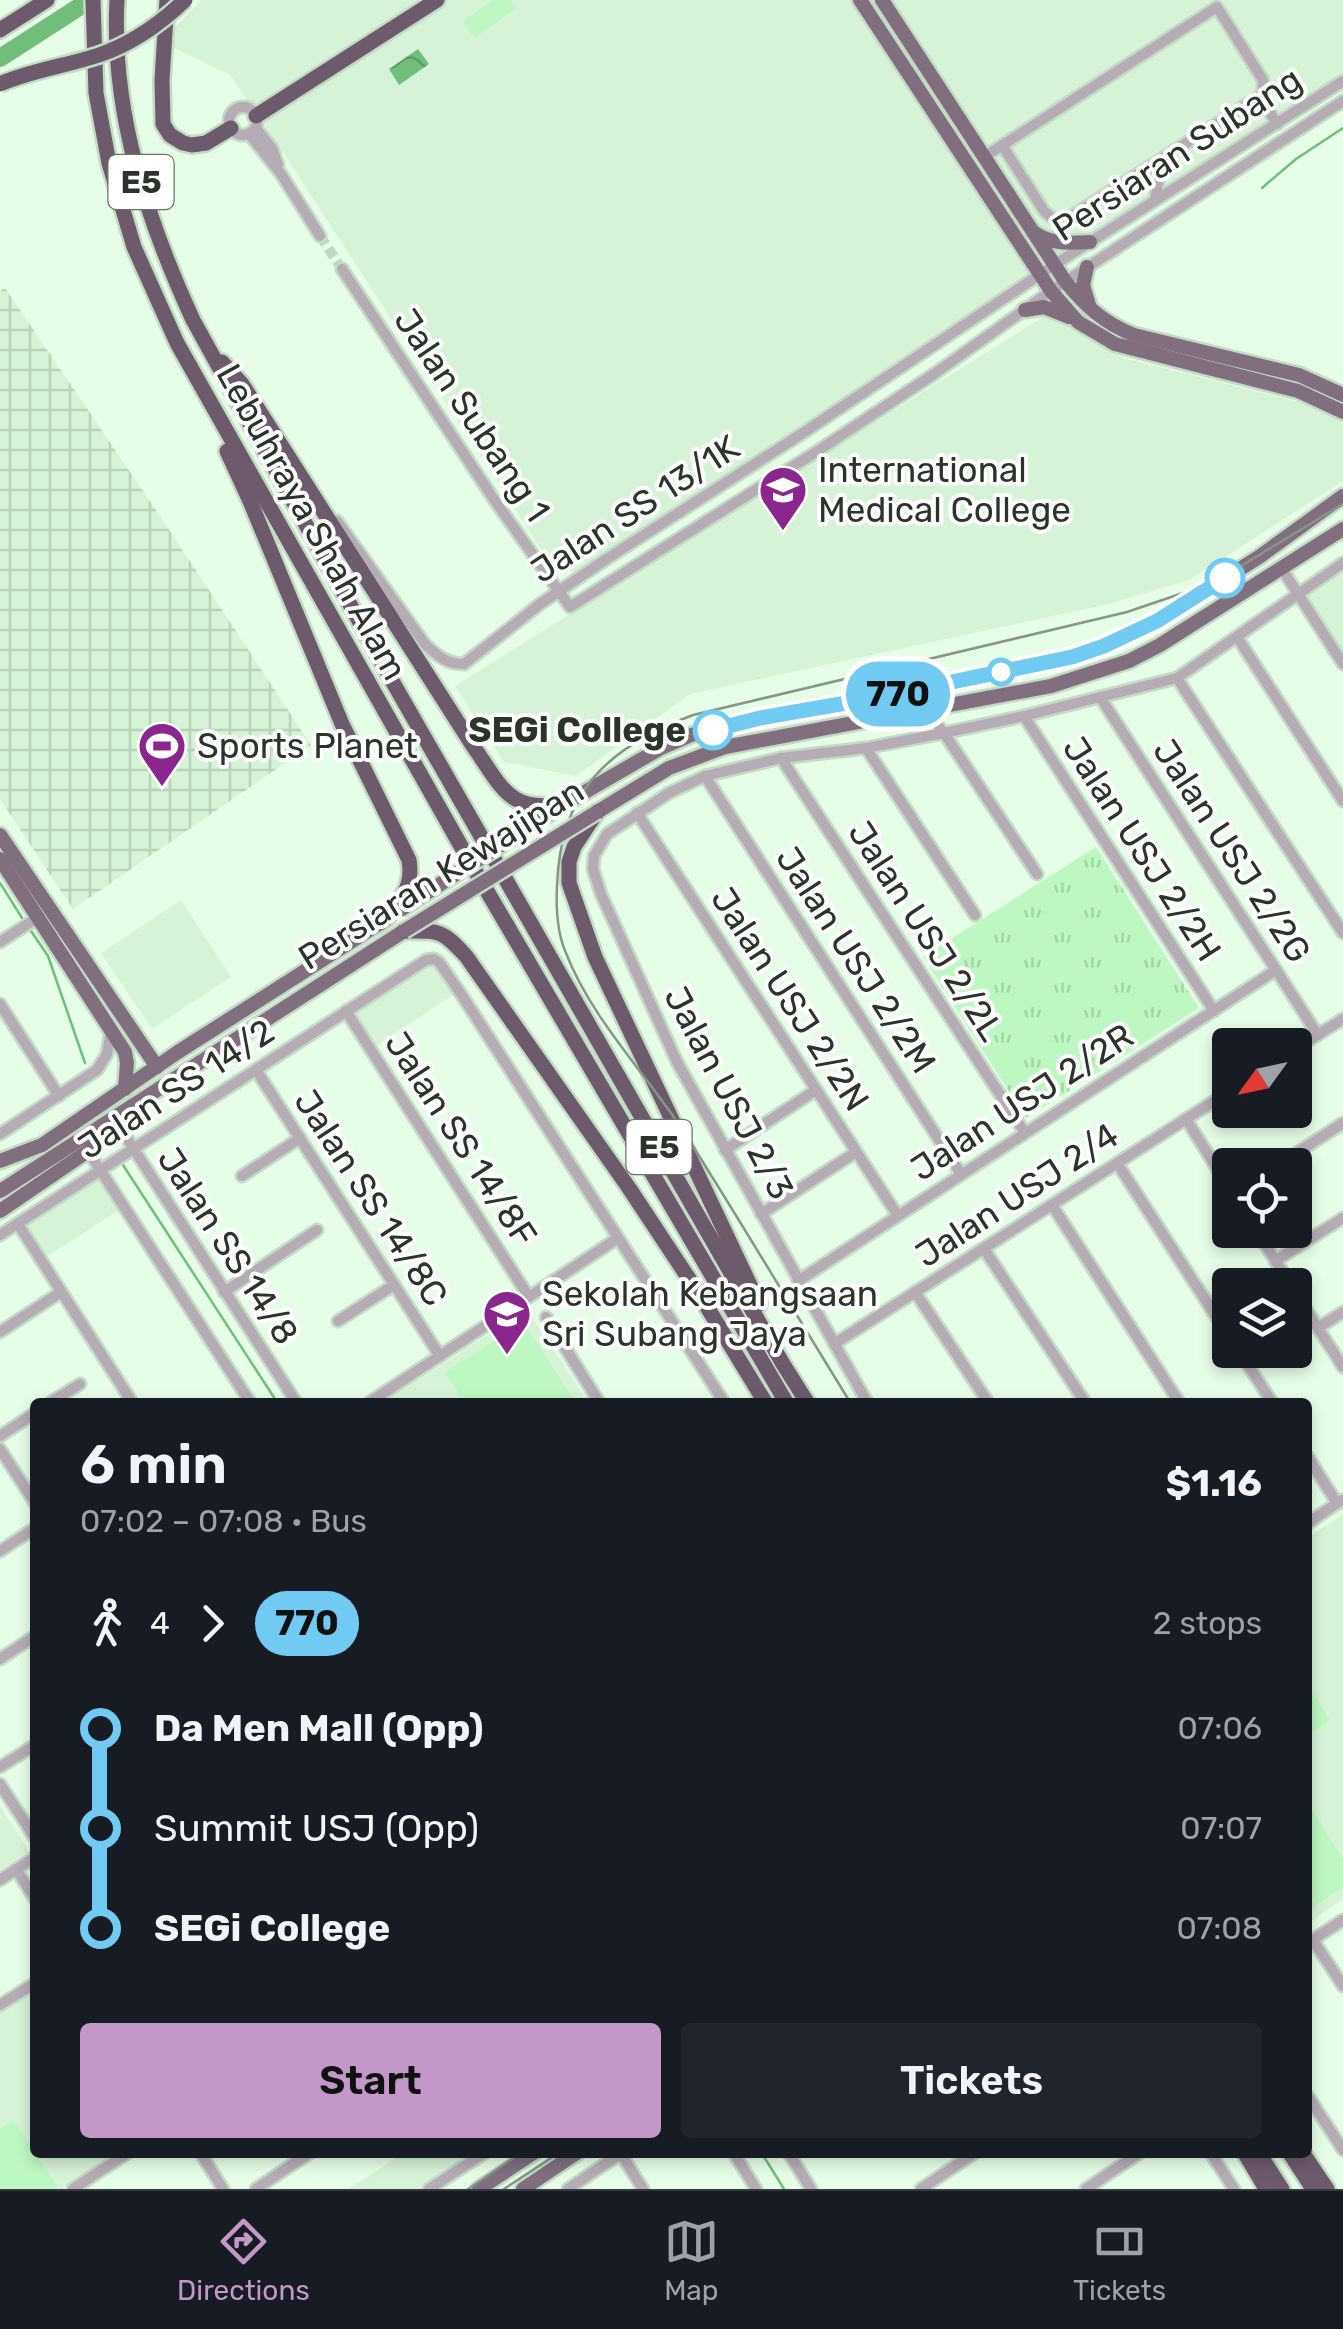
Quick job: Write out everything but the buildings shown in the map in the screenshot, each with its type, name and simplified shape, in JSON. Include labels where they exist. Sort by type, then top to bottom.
[{"type":"highway","points":[[0,30],[47,0]]},
{"type":"highway","name":"Lebuhraya Shah Alam","points":[[93,0],[96,93],[109,163],[134,247],[176,343],[470,862],[784,1398]]},
{"type":"highway","points":[[168,0],[163,124],[170,135],[192,145],[206,143],[231,128]]},
{"type":"highway","points":[[0,84],[103,54],[148,30],[185,0]]},
{"type":"highway","points":[[254,126],[436,0]]},
{"type":"highway","name":"Lebuhraya Shah Alam","points":[[116,6],[119,90],[132,153],[165,260],[204,342],[404,702],[782,1364],[805,1398]]},
{"type":"highway","points":[[204,342],[242,384],[505,791],[515,801],[530,806],[566,803]]},
{"type":"highway","points":[[176,343],[250,501],[342,724],[409,860],[408,890],[380,923]]},
{"type":"highway","points":[[598,812],[574,847],[569,862],[570,884],[595,957],[755,1296],[782,1364]]},
{"type":"highway","points":[[404,930],[437,931],[466,956],[629,1188],[762,1398]]},
{"type":"highway","points":[[1248,2158],[1266,2189]]},
{"type":"highway","points":[[1262,2158],[1282,2189]]},
{"type":"highway","points":[[1293,2158],[1312,2189]]},
{"type":"highway","points":[[1306,2158],[1326,2189]]},
{"type":"main road","points":[[860,0],[1040,275],[1078,322]]},
{"type":"main road","points":[[882,0],[1054,265],[1092,312],[1134,335],[1299,375],[1343,395]]},
{"type":"main road","points":[[1030,229],[1047,241],[1090,242]]},
{"type":"main road","points":[[1087,267],[1084,284],[1092,312]]},
{"type":"main road","points":[[1025,310],[1044,307],[1061,312],[1115,344],[1298,391],[1343,412]]},
{"type":"main road","name":"Persiaran Kewajipan","points":[[0,1161],[42,1145],[156,1067],[566,803],[661,748],[760,718],[1027,667],[1104,646],[1157,621],[1343,496]]},
{"type":"main road","name":"Persiaran Kewajipan","points":[[0,1210],[88,1151],[112,1119],[404,930],[669,768],[762,738],[1051,686],[1129,661],[1341,531]]},
{"type":"main road","points":[[0,835],[156,1067]]},
{"type":"main road","points":[[0,860],[125,1052],[125,1089]]},
{"type":"main road","points":[[0,1191],[112,1119]]},
{"type":"main road","points":[[0,1173],[42,1145]]},
{"type":"main road","points":[[480,2189],[526,2158]]},
{"type":"main road","points":[[523,2189],[569,2158]]},
{"type":"street","points":[[984,157],[1216,7],[1262,80],[1260,96],[1072,218],[1058,221],[1044,212],[1002,146]]},
{"type":"street","name":"Persiaran Subang","points":[[1040,275],[1343,81]]},
{"type":"street","points":[[1260,96],[1276,124]]},
{"type":"street","name":"Persiaran Subang","points":[[1051,291],[1343,101]]},
{"type":"street","points":[[254,126],[237,134],[231,128],[230,117],[237,108],[248,108],[254,126],[272,148],[281,174],[320,236]]},
{"type":"street","points":[[1153,165],[1182,183]]},
{"type":"street","points":[[1153,165],[1159,177],[1154,200]]},
{"type":"street","name":"Jalan Subang 1","points":[[342,269],[570,608]]},
{"type":"street","name":"Jalan SS 13/1K","points":[[310,490],[344,530],[425,644],[440,658],[464,664],[559,591],[1040,275]]},
{"type":"street","name":"Jalan SS 13/1K","points":[[570,608],[816,452],[1051,291]]},
{"type":"street","points":[[668,518],[680,537]]},
{"type":"street","points":[[1343,563],[1177,678],[1343,933]]},
{"type":"street","points":[[1282,569],[1343,664]]},
{"type":"street","points":[[1236,637],[1343,801]]},
{"type":"street","name":"Jalan USJ 2/3","points":[[865,1398],[663,1033],[601,894],[593,869],[600,842],[637,813],[704,776],[781,758],[866,748],[944,733],[1177,678]]},
{"type":"street","name":"Jalan USJ 2/2G","points":[[1100,697],[1318,1034]]},
{"type":"street","points":[[926,711],[1037,874]]},
{"type":"street","name":"Jalan USJ 2/2H","points":[[1024,716],[1214,1011]]},
{"type":"street","points":[[866,748],[975,915]]},
{"type":"street","name":"Jalan USJ 2/2L","points":[[781,758],[1026,1133]]},
{"type":"street","name":"Jalan USJ 2/2M","points":[[704,776],[962,1174]]},
{"type":"street","name":"Jalan USJ 2/2N","points":[[637,813],[898,1216]]},
{"type":"street","points":[[2,936],[37,918]]},
{"type":"street","name":"Jalan SS 14/2","points":[[0,1235],[426,960],[434,959],[461,994],[618,1238]]},
{"type":"street","name":"Jalan USJ 2/2R","points":[[798,1280],[1276,970]]},
{"type":"street","points":[[0,1004],[59,1096]]},
{"type":"street","name":"Jalan SS 14/8F","points":[[346,1012],[529,1297]]},
{"type":"street","points":[[1312,1038],[1343,1018]]},
{"type":"street","points":[[0,1134],[87,1077],[103,1062],[112,1030]]},
{"type":"street","name":"Jalan SS 14/8C","points":[[256,1070],[440,1356]]},
{"type":"street","points":[[725,1150],[816,1090]]},
{"type":"street","name":"Jalan USJ 2/4","points":[[834,1344],[1212,1103]]},
{"type":"street","name":"Jalan SS 14/8","points":[[112,1119],[293,1398]]},
{"type":"street","points":[[1186,1120],[1212,1161]]},
{"type":"street","points":[[1304,1148],[1343,1122]]},
{"type":"street","points":[[242,1176],[300,1138]]},
{"type":"street","points":[[88,1151],[247,1398]]},
{"type":"street","points":[[762,1214],[856,1152]]},
{"type":"street","points":[[1117,1164],[1212,1310]]},
{"type":"street","points":[[1052,1205],[1175,1398]]},
{"type":"street","points":[[1275,1260],[1343,1218]]},
{"type":"street","points":[[18,1224],[129,1398]]},
{"type":"street","points":[[224,1292],[317,1230]]},
{"type":"street","points":[[376,1398],[618,1238],[721,1398]]},
{"type":"street","points":[[984,1248],[1081,1398]]},
{"type":"street","points":[[1267,1248],[1280,1268]]},
{"type":"street","points":[[338,1321],[394,1285]]},
{"type":"street","points":[[0,1332],[62,1292]]},
{"type":"street","points":[[916,1292],[985,1398]]},
{"type":"street","points":[[1318,1328],[1343,1312]]},
{"type":"street","points":[[546,1318],[596,1398]]},
{"type":"street","points":[[1312,1319],[1343,1367]]},
{"type":"street","points":[[1250,1368],[1269,1398]]},
{"type":"street","points":[[57,1398],[80,1384]]},
{"type":"street","points":[[0,1436],[30,1416]]},
{"type":"street","points":[[0,1450],[30,1495]]},
{"type":"street","points":[[1312,1462],[1340,1501],[1312,1520]]},
{"type":"street","points":[[0,1551],[30,1531]]},
{"type":"street","points":[[0,1659],[30,1639]]},
{"type":"street","points":[[0,1767],[30,1748]]},
{"type":"street","points":[[0,1784],[30,1830]]},
{"type":"street","points":[[0,1880],[30,1860]]},
{"type":"street","points":[[16,1869],[30,1891]]},
{"type":"street","points":[[1312,1940],[1343,1920]]},
{"type":"street","points":[[1312,1944],[1343,1986]]},
{"type":"street","points":[[0,2004],[30,1986]]},
{"type":"street","points":[[1312,2102],[1343,2150]]},
{"type":"street","points":[[73,2189],[120,2158]]},
{"type":"street","points":[[204,2158],[223,2189]]},
{"type":"street","points":[[256,2189],[303,2158]]},
{"type":"street","points":[[429,2189],[477,2158]]},
{"type":"street","points":[[568,2189],[614,2158]]},
{"type":"street","points":[[625,2158],[644,2189]]},
{"type":"street","points":[[737,2158],[756,2189]]},
{"type":"street","points":[[796,2158],[812,2189]]},
{"type":"street","points":[[920,2189],[967,2158]]},
{"type":"street","points":[[1086,2189],[1132,2158]]},
{"type":"street","points":[[1214,2158],[1234,2189]]},
{"type":"shaded area","points":[[201,0],[1343,0],[1343,74],[578,574],[550,563],[230,75],[172,47],[171,32]]},
{"type":"shaded area","points":[[5,288],[311,745],[73,909],[0,799],[0,291]]},
{"type":"shaded area","points":[[1054,310],[1123,358],[1319,407],[1343,423],[1343,481],[1189,580],[1109,604],[690,694],[576,776],[504,762],[455,686]]},
{"type":"shaded area","points":[[1343,569],[1343,657],[1303,595]]},
{"type":"shaded area","points":[[181,900],[231,977],[152,1029],[101,953]]},
{"type":"shaded area","points":[[432,963],[456,993],[374,1047],[351,1012]]},
{"type":"shaded area","points":[[100,1175],[121,1209],[44,1258],[23,1225]]},
{"type":"shaded area","name":"Sekolah Kebangsaan Sri Subang Jaya","points":[[527,1309],[585,1398],[390,1398]]},
{"type":"shaded area","points":[[1343,1514],[1343,1899],[1312,1920],[1312,1535]]},
{"type":"shaded area","points":[[0,1806],[29,1851],[0,1870]]},
{"type":"shaded area","points":[[30,1992],[30,2158],[111,2158],[63,2189],[0,2189],[0,2012]]},
{"type":"shaded area","points":[[396,2158],[474,2158],[426,2189],[349,2189]]},
{"type":"green space","points":[[493,0],[511,0],[517,8],[474,38],[463,21]]},
{"type":"green space","points":[[1096,847],[1199,1008],[1026,1118],[923,957]]},
{"type":"green space","points":[[524,1322],[572,1398],[461,1398],[445,1372]]},
{"type":"green space","points":[[1312,1692],[1330,1720],[1312,1733]]},
{"type":"green space","points":[[1312,1810],[1343,1859],[1343,1887],[1312,1907]]},
{"type":"green space","points":[[13,2120],[30,2145],[30,2158],[39,2158],[58,2187],[0,2189],[0,2129]]},
{"type":"water","points":[[418,49],[429,64],[399,85],[389,69]]},
{"type":"waterway","points":[[0,58],[90,0]]},
{"type":"waterway","points":[[1262,188],[1296,159],[1343,128]]},
{"type":"waterway","points":[[0,883],[22,918]]},
{"type":"waterway","points":[[31,931],[48,956],[85,1063]]},
{"type":"waterway","points":[[123,1165],[274,1398]]},
{"type":"waterway","points":[[765,2158],[784,2189]]},
{"type":"tunnel","points":[[320,236],[342,269]]},
{"type":"tram line","points":[[848,1398],[691,1143],[607,1027],[577,978],[561,937],[557,894],[560,853],[579,799],[613,758],[636,742],[693,715],[1127,612],[1186,592],[1241,566],[1343,504]]},
{"type":"tram line","points":[[468,2189],[513,2158]]},
{"type":"tram line","points":[[504,2189],[551,2158]]},
{"type":"bus line","name":"770","points":[[713,730],[1072,657],[1157,621],[1225,578]]},
{"type":"place","name":"International Medical College","points":[[783,532]]},
{"type":"place","name":"SEGi College","points":[[713,730]]},
{"type":"place","name":"Sports Planet","points":[[162,788]]},
{"type":"place","name":"Sekolah Kebangsaan Sri Subang Jaya","points":[[507,1356]]}]
